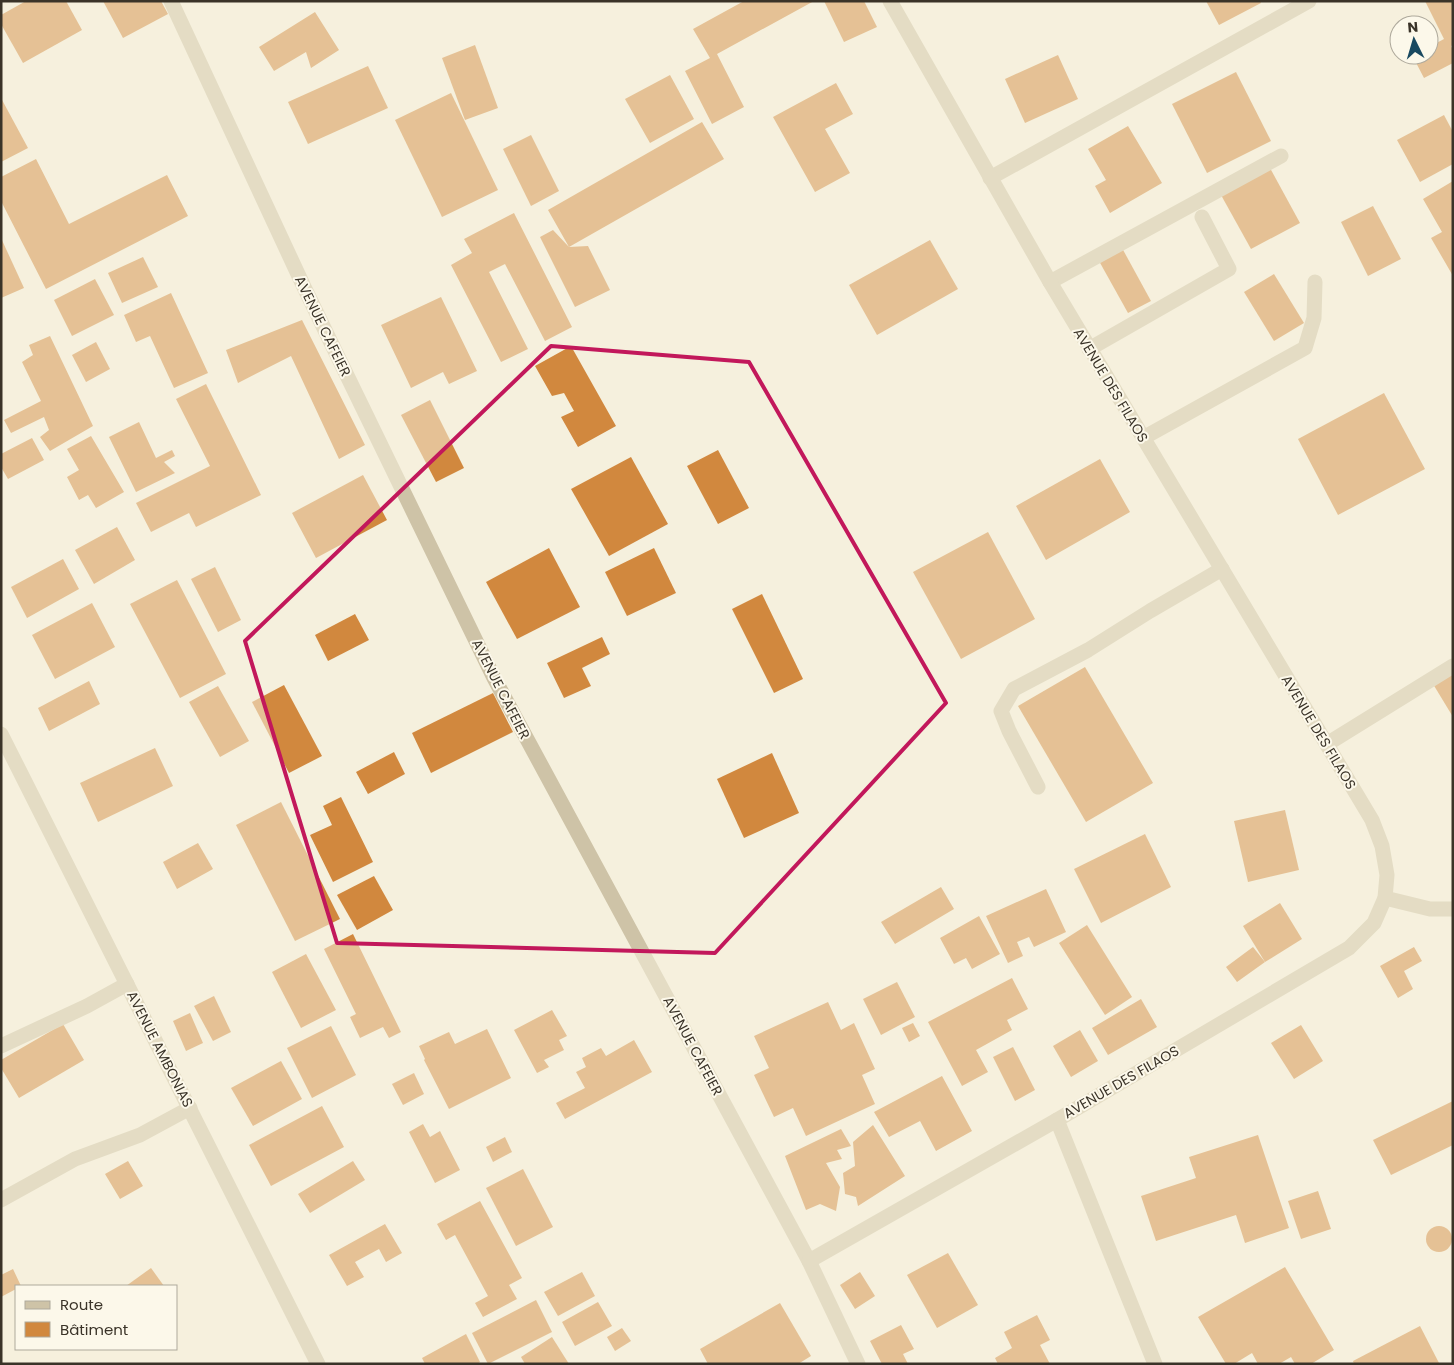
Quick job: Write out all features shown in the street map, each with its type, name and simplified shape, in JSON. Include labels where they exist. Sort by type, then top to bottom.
[{"type":"street","name":"AVENUE CAFEIER","points":[[170,1],[300,278],[494,678],[809,1261],[858,1364]]},
{"type":"street","name":"AVENUE DES FILAOS","points":[[890,1],[1089,349],[1372,820],[1382,846],[1387,875],[1385,898],[1374,923],[1349,948],[1057,1120],[1155,1364]]},
{"type":"street","points":[[990,178],[1309,1]]},
{"type":"street","points":[[1050,282],[1281,156]]},
{"type":"street","points":[[1089,349],[1228,269],[1202,217]]},
{"type":"street","points":[[1143,438],[1305,348],[1314,318],[1314,282]]},
{"type":"street","points":[[1038,787],[1008,731],[1001,711],[1014,689],[1088,650],[1222,569]]},
{"type":"street","points":[[1327,744],[1453,666]]},
{"type":"street","name":"AVENUE AMBONIAS","points":[[1,734],[190,1108],[314,1362]]},
{"type":"street","points":[[1385,898],[1430,909],[1453,909]]},
{"type":"street","points":[[1,1046],[87,1006],[127,984]]},
{"type":"street","points":[[1,1200],[75,1159],[140,1135],[190,1108]]},
{"type":"street","points":[[809,1261],[1057,1120]]},
{"type":"highlighted area","points":[[551,346],[749,362],[946,703],[715,953],[337,943],[245,641]]},
{"type":"building","points":[[26,1],[66,1],[82,30],[23,63],[1,24],[1,15]]},
{"type":"building","points":[[103,1],[161,1],[168,14],[123,38]]},
{"type":"building","points":[[744,1],[814,1],[717,54],[744,107],[712,124],[685,71],[710,58],[693,29]]},
{"type":"building","points":[[824,1],[864,1],[877,27],[844,42]]},
{"type":"building","points":[[1206,1],[1260,1],[1261,3],[1219,25]]},
{"type":"building","points":[[1425,1],[1453,1],[1453,45],[1451,46],[1453,50],[1453,63],[1424,78],[1417,65],[1439,65],[1439,42],[1444,39],[1439,29],[1439,15],[1432,15]]},
{"type":"building","points":[[315,12],[339,50],[311,68],[306,52],[274,71],[259,47]]},
{"type":"building","points":[[475,45],[498,108],[465,120],[442,58]]},
{"type":"building","points":[[1058,55],[1078,99],[1025,123],[1005,79]]},
{"type":"building","points":[[368,66],[388,108],[308,144],[288,102]]},
{"type":"building","points":[[1236,72],[1271,141],[1207,173],[1172,104]]},
{"type":"building","points":[[670,75],[694,119],[650,143],[625,99]]},
{"type":"building","points":[[836,83],[853,114],[825,129],[850,173],[815,192],[773,117]]},
{"type":"building","points":[[451,93],[498,190],[442,217],[395,120]]},
{"type":"building","points":[[1,98],[28,148],[1,162]]},
{"type":"building","points":[[1444,115],[1453,132],[1453,164],[1420,182],[1397,140]]},
{"type":"building","points":[[702,122],[724,159],[569,247],[548,210]]},
{"type":"building","points":[[1128,126],[1162,183],[1110,213],[1095,186],[1106,180],[1088,149]]},
{"type":"building","points":[[531,135],[559,191],[531,206],[503,149]]},
{"type":"building","points":[[36,159],[69,224],[167,175],[188,216],[46,289],[1,201],[1,177]]},
{"type":"building","points":[[1270,168],[1300,223],[1251,249],[1221,195]]},
{"type":"building","points":[[1453,181],[1453,276],[1431,238],[1442,232],[1423,199]]},
{"type":"building","points":[[1373,206],[1401,259],[1368,276],[1341,222]]},
{"type":"building","points":[[514,213],[572,327],[545,341],[505,264],[489,272],[528,349],[501,362],[451,265],[472,253],[464,239]]},
{"type":"building","points":[[553,230],[569,247],[588,246],[610,290],[575,307],[540,237]]},
{"type":"building","points":[[1,238],[24,288],[1,298]]},
{"type":"building","points":[[930,240],[958,289],[877,335],[849,285]]},
{"type":"building","points":[[1122,248],[1151,301],[1128,313],[1099,261]]},
{"type":"building","points":[[143,257],[158,287],[122,303],[108,273]]},
{"type":"building","points":[[1274,274],[1304,323],[1274,341],[1244,292]]},
{"type":"building","points":[[95,279],[114,315],[72,336],[54,300]]},
{"type":"building","points":[[171,293],[208,373],[174,388],[150,336],[136,342],[124,315]]},
{"type":"building","points":[[441,297],[477,371],[449,384],[443,372],[411,388],[381,325]]},
{"type":"building","points":[[302,320],[365,445],[339,459],[291,356],[238,383],[226,350]]},
{"type":"building","points":[[50,336],[93,426],[50,451],[40,437],[49,430],[44,417],[11,433],[4,420],[41,401],[22,362],[33,355],[29,345]]},
{"type":"building","points":[[96,342],[110,369],[86,382],[72,355]]},
{"type":"building","points":[[571,346],[616,426],[578,447],[561,417],[574,411],[564,393],[552,396],[535,366]]},
{"type":"building","points":[[206,384],[261,495],[196,527],[189,513],[151,532],[136,503],[210,466],[176,399]]},
{"type":"building","points":[[1384,393],[1425,469],[1338,515],[1298,439]]},
{"type":"building","points":[[430,400],[464,468],[436,482],[401,415]]},
{"type":"building","points":[[139,422],[156,458],[172,450],[175,456],[164,462],[175,473],[136,492],[109,437]]},
{"type":"building","points":[[91,436],[124,492],[96,508],[88,495],[79,500],[67,477],[79,470],[67,449]]},
{"type":"building","points":[[32,438],[44,460],[8,479],[1,467],[1,454]]},
{"type":"building","points":[[718,450],[749,508],[718,524],[687,466]]},
{"type":"building","points":[[631,457],[668,524],[609,556],[571,489]]},
{"type":"building","points":[[1100,459],[1130,512],[1046,560],[1016,506]]},
{"type":"building","points":[[363,475],[387,520],[316,558],[292,513]]},
{"type":"building","points":[[117,527],[135,560],[94,584],[75,550]]},
{"type":"building","points":[[988,532],[1035,619],[961,659],[913,572]]},
{"type":"building","points":[[549,548],[580,607],[517,639],[486,582]]},
{"type":"building","points":[[654,548],[676,593],[627,616],[605,572]]},
{"type":"building","points":[[63,559],[79,589],[27,618],[11,587]]},
{"type":"building","points":[[215,567],[241,620],[218,632],[191,579]]},
{"type":"building","points":[[177,580],[226,674],[180,698],[130,604]]},
{"type":"building","points":[[762,594],[803,679],[774,693],[732,609]]},
{"type":"building","points":[[92,603],[115,647],[55,679],[32,635]]},
{"type":"building","points":[[355,614],[369,640],[328,661],[315,635]]},
{"type":"building","points":[[602,637],[610,654],[582,668],[591,686],[564,698],[547,663]]},
{"type":"building","points":[[1085,667],[1153,783],[1086,822],[1018,706]]},
{"type":"building","points":[[1453,672],[1453,717],[1433,684]]},
{"type":"building","points":[[89,681],[100,704],[49,731],[38,708]]},
{"type":"building","points":[[284,685],[322,756],[289,773],[252,702]]},
{"type":"building","points":[[218,686],[249,741],[220,757],[189,702]]},
{"type":"building","points":[[493,693],[513,732],[431,773],[412,733]]},
{"type":"building","points":[[155,748],[173,786],[98,822],[80,783]]},
{"type":"building","points":[[394,752],[405,774],[368,794],[356,772]]},
{"type":"building","points":[[772,753],[799,813],[744,838],[717,779]]},
{"type":"building","points":[[341,797],[373,862],[333,882],[310,835],[332,825],[323,806]]},
{"type":"building","points":[[281,802],[340,919],[295,941],[236,825]]},
{"type":"building","points":[[1285,810],[1299,870],[1248,882],[1234,821]]},
{"type":"building","points":[[1145,834],[1171,887],[1101,923],[1074,869]]},
{"type":"building","points":[[198,843],[213,869],[177,889],[163,862]]},
{"type":"building","points":[[374,876],[393,910],[357,930],[337,895]]},
{"type":"building","points":[[941,887],[954,909],[895,944],[881,922]]},
{"type":"building","points":[[1046,889],[1066,932],[1034,947],[1029,937],[1017,942],[1023,956],[1008,963],[986,916]]},
{"type":"building","points":[[1280,903],[1302,939],[1265,962],[1243,926]]},
{"type":"building","points":[[979,916],[1000,954],[972,969],[966,958],[954,964],[940,938]]},
{"type":"building","points":[[1087,925],[1132,997],[1105,1015],[1059,943]]},
{"type":"building","points":[[353,934],[401,1032],[389,1038],[383,1027],[360,1038],[350,1017],[356,1014],[324,949]]},
{"type":"building","points":[[1253,947],[1265,962],[1237,982],[1226,967]]},
{"type":"building","points":[[1414,947],[1422,961],[1404,971],[1413,989],[1398,998],[1380,966]]},
{"type":"building","points":[[306,954],[336,1010],[301,1028],[272,972]]},
{"type":"building","points":[[1012,978],[1028,1009],[1007,1020],[1012,1030],[976,1050],[988,1072],[962,1086],[928,1022]]},
{"type":"building","points":[[897,982],[915,1017],[881,1035],[863,999]]},
{"type":"building","points":[[214,996],[231,1032],[213,1041],[194,1006]]},
{"type":"building","points":[[1141,999],[1157,1027],[1108,1055],[1092,1028]]},
{"type":"building","points":[[828,1002],[841,1030],[854,1023],[875,1069],[862,1075],[875,1104],[806,1136],[793,1108],[774,1117],[754,1075],[769,1068],[754,1036]]},
{"type":"building","points":[[552,1010],[567,1036],[559,1040],[564,1050],[544,1060],[549,1067],[537,1073],[514,1030]]},
{"type":"building","points":[[190,1013],[203,1043],[186,1051],[173,1021]]},
{"type":"building","points":[[913,1023],[920,1036],[909,1042],[902,1028]]},
{"type":"building","points":[[63,1024],[84,1060],[19,1098],[1,1068],[1,1060]]},
{"type":"building","points":[[1301,1025],[1323,1061],[1294,1079],[1271,1043]]},
{"type":"building","points":[[331,1026],[356,1075],[312,1098],[287,1048]]},
{"type":"building","points":[[487,1029],[511,1078],[449,1109],[424,1060],[419,1046],[449,1032],[455,1044]]},
{"type":"building","points":[[1080,1030],[1098,1061],[1071,1077],[1053,1046]]},
{"type":"building","points":[[634,1040],[652,1072],[565,1119],[556,1103],[585,1088],[576,1072],[586,1067],[582,1058],[601,1048],[606,1056]]},
{"type":"building","points":[[1013,1047],[1035,1090],[1015,1101],[993,1057]]},
{"type":"building","points":[[281,1061],[302,1099],[253,1126],[231,1088]]},
{"type":"building","points":[[414,1073],[424,1094],[403,1105],[392,1084]]},
{"type":"building","points":[[942,1076],[972,1131],[936,1151],[920,1121],[889,1137],[874,1112]]},
{"type":"building","points":[[1453,1101],[1453,1145],[1391,1175],[1373,1140]]},
{"type":"building","points":[[322,1106],[344,1147],[271,1186],[249,1145]]},
{"type":"building","points":[[423,1124],[430,1137],[440,1131],[460,1170],[435,1183],[409,1132]]},
{"type":"building","points":[[873,1125],[905,1176],[858,1206],[856,1197],[845,1194],[843,1173],[855,1166],[853,1142]]},
{"type":"building","points":[[841,1129],[851,1146],[837,1150],[842,1159],[826,1163],[840,1187],[836,1211],[820,1204],[806,1210],[785,1156]]},
{"type":"building","points":[[1258,1135],[1289,1228],[1245,1243],[1236,1215],[1156,1241],[1141,1196],[1196,1178],[1189,1157]]},
{"type":"building","points":[[505,1137],[512,1152],[493,1162],[486,1147]]},
{"type":"building","points":[[128,1161],[143,1186],[120,1199],[105,1174]]},
{"type":"building","points":[[353,1161],[365,1180],[310,1213],[298,1194]]},
{"type":"building","points":[[523,1169],[553,1227],[516,1246],[486,1188]]},
{"type":"building","points":[[1318,1191],[1331,1229],[1301,1239],[1288,1201]]},
{"type":"building","points":[[480,1201],[522,1278],[509,1285],[517,1299],[483,1317],[475,1303],[488,1296],[455,1235],[446,1240],[437,1224]]},
{"type":"building","points":[[385,1224],[402,1253],[386,1262],[379,1249],[355,1262],[364,1277],[347,1286],[329,1255]]},
{"type":"building","points":[[1439,1226],[1449,1229],[1452,1239],[1449,1249],[1439,1252],[1429,1249],[1426,1239],[1429,1229]]},
{"type":"building","points":[[948,1253],[978,1305],[937,1328],[907,1275]]},
{"type":"building","points":[[1285,1267],[1334,1350],[1311,1364],[1295,1364],[1291,1357],[1279,1364],[1258,1364],[1252,1353],[1234,1364],[1226,1364],[1198,1317]]},
{"type":"building","points":[[151,1268],[163,1285],[127,1285]]},
{"type":"building","points":[[13,1269],[21,1285],[15,1285],[15,1290],[1,1297],[1,1275]]},
{"type":"building","points":[[582,1272],[595,1296],[558,1316],[544,1292]]},
{"type":"building","points":[[860,1272],[875,1296],[855,1309],[840,1285]]},
{"type":"building","points":[[536,1300],[552,1332],[488,1364],[472,1333]]},
{"type":"building","points":[[598,1302],[612,1326],[575,1346],[562,1322]]},
{"type":"building","points":[[780,1303],[811,1356],[798,1364],[708,1364],[700,1349]]},
{"type":"building","points":[[1037,1315],[1050,1340],[1040,1345],[1050,1364],[998,1364],[995,1358],[1012,1348],[1004,1332]]},
{"type":"building","points":[[901,1325],[914,1349],[903,1354],[908,1364],[882,1364],[870,1341]]},
{"type":"building","points":[[1420,1326],[1439,1363],[1354,1364],[1353,1361]]},
{"type":"building","points":[[622,1328],[631,1341],[615,1351],[607,1337]]},
{"type":"building","points":[[466,1334],[480,1362],[477,1364],[425,1364],[422,1358]]},
{"type":"building","points":[[552,1337],[569,1364],[525,1364],[521,1357]]}]
